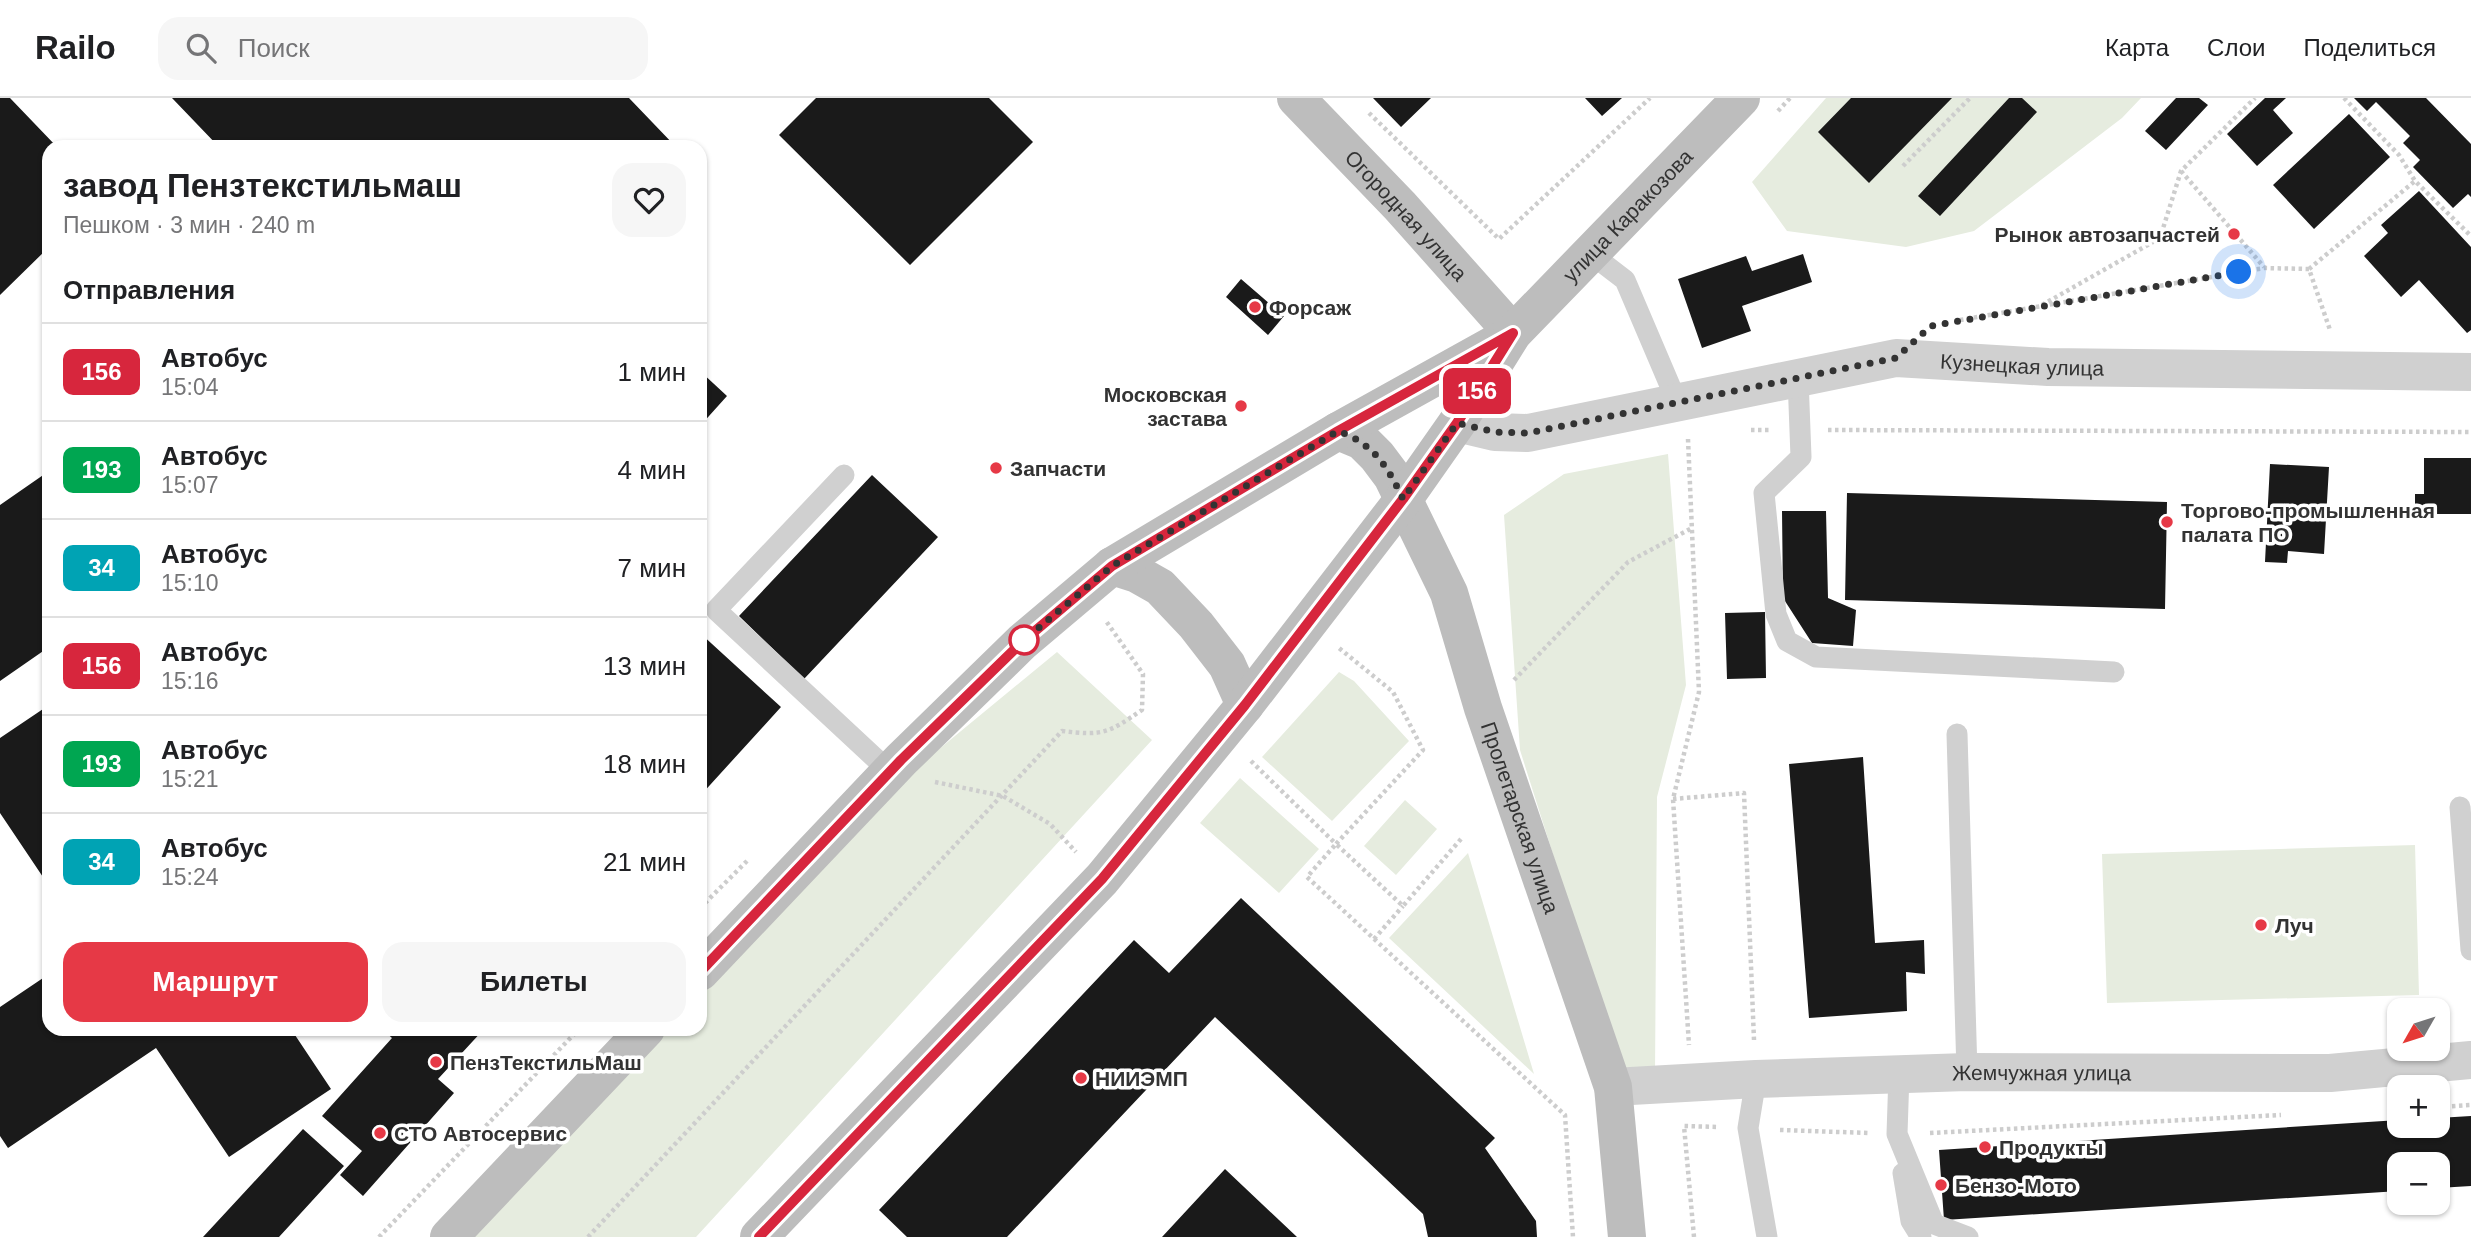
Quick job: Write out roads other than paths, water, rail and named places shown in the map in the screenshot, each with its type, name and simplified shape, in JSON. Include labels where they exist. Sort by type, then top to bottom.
[{"type":"main road","name":"Огородная улица","points":[[1296,98],[1400,206],[1513,333]]},
{"type":"main road","name":"улица Каракозова","points":[[759,1237],[1102,879],[1245,705],[1403,499],[1457,423],[1513,333],[1741,98]]},
{"type":"main road","name":"улица Каракозова","points":[[707,965],[890,772],[1022,642],[1112,566],[1338,431],[1513,333]]},
{"type":"main road","name":"Пролетарская улица","points":[[1338,431],[1362,441],[1392,476],[1449,593],[1483,708],[1613,1087],[1627,1237]]},
{"type":"main road","points":[[1112,566],[1137,574],[1160,587],[1196,625],[1227,665],[1245,705]]},
{"type":"main road","points":[[449,1237],[639,1036]]},
{"type":"street","name":"Кузнецкая улица","points":[[1457,423],[1495,432],[1528,433],[1682,416],[1798,378],[1896,358],[2048,367],[2471,372]]},
{"type":"street","name":"Жемчужная улица","points":[[1613,1087],[1967,1072],[2330,1073],[2471,1060]]},
{"type":"lane","points":[[1591,254],[1625,280],[1682,416]]},
{"type":"lane","points":[[1798,378],[1801,457],[1764,494],[1776,614],[1787,641],[1816,657],[2114,673]]},
{"type":"lane","points":[[844,475],[716,610],[890,772]]},
{"type":"lane","points":[[1957,734],[1967,1072]]},
{"type":"lane","points":[[2460,807],[2471,950]]},
{"type":"lane","points":[[1899,1074],[1897,1134],[1911,1221],[1921,1237]]},
{"type":"lane","points":[[1756,1079],[1748,1128],[1767,1237]]},
{"type":"lane","points":[[1897,1134],[1934,1224],[1968,1237]]},
{"type":"place","name":"Рынок автозапчастей","points":[[2234,234]]},
{"type":"place","name":"Форсаж","points":[[1255,307]]},
{"type":"place","name":"Московская застава","points":[[1241,406]]},
{"type":"place","name":"Запчасти","points":[[996,468]]},
{"type":"place","name":"Торгово-промышленная палата ПО","points":[[2167,522]]},
{"type":"place","name":"Луч","points":[[2261,925]]},
{"type":"place","name":"ПензТекстильМаш","points":[[436,1062]]},
{"type":"place","name":"НИИЭМП","points":[[1081,1078]]},
{"type":"place","name":"СТО Автосервис","points":[[380,1133]]},
{"type":"place","name":"Продукты","points":[[1985,1147]]},
{"type":"place","name":"Бензо-Мото","points":[[1941,1185]]}]
